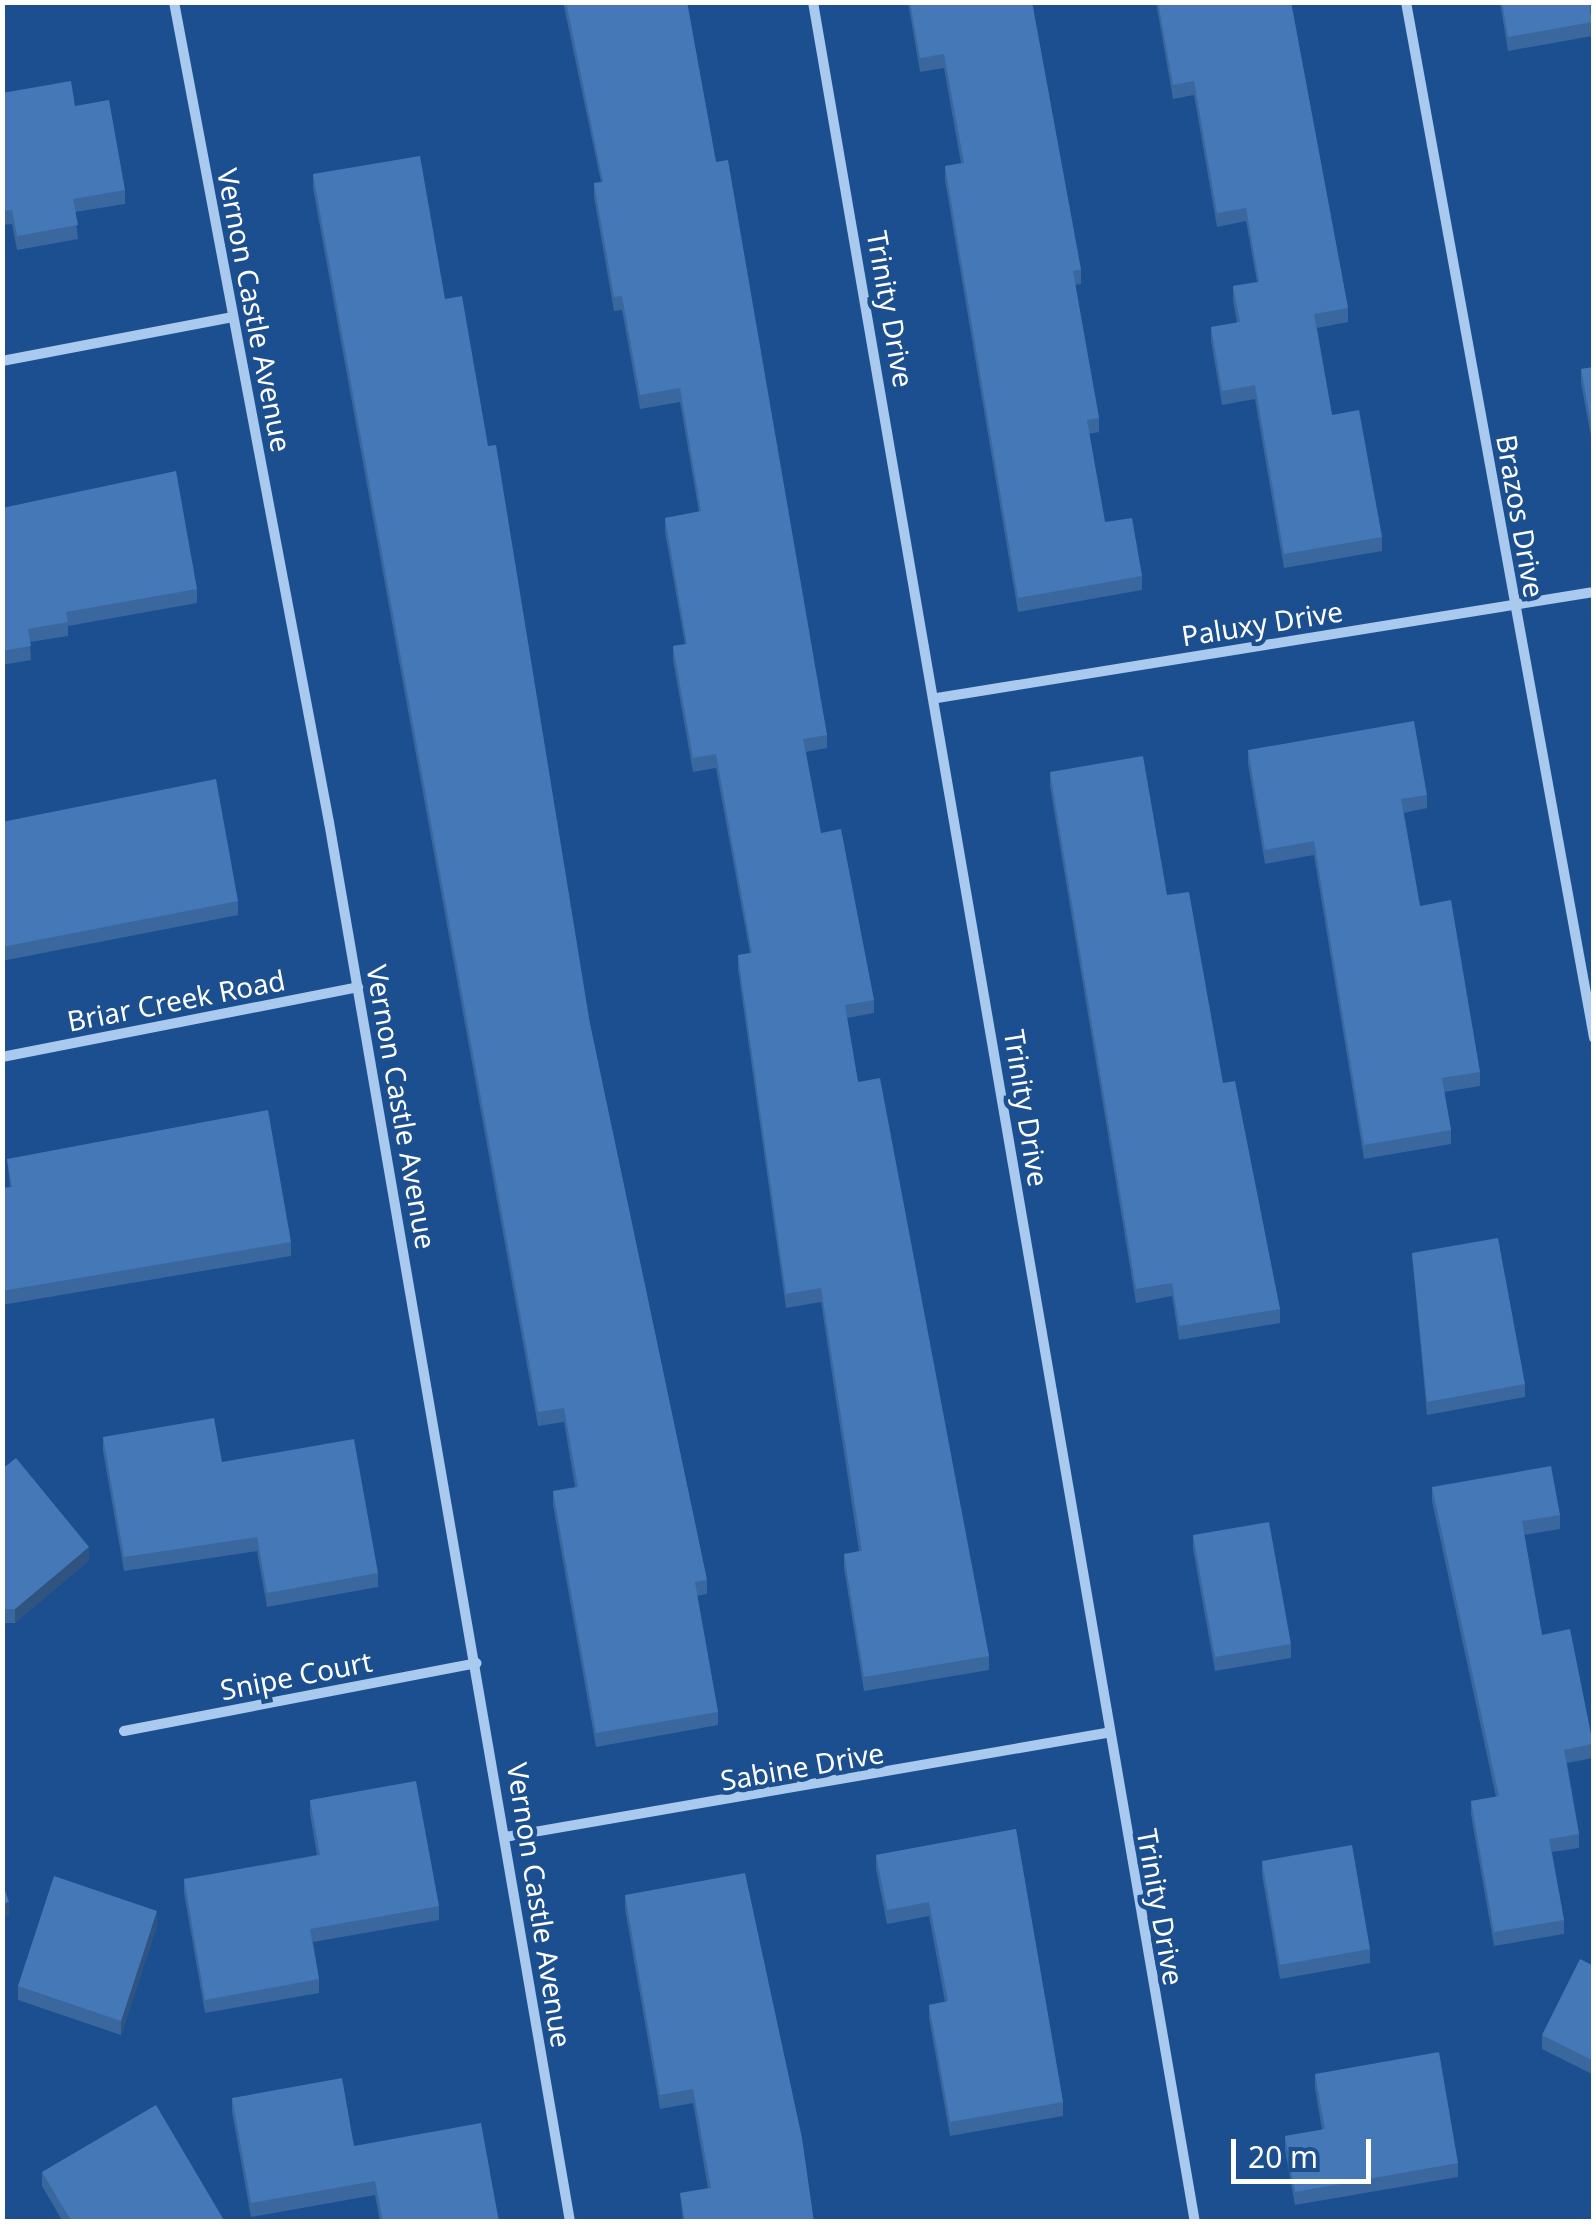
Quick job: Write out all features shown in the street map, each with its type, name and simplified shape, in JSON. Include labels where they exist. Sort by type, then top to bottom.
[{"type":"street","name":"Vernon Castle Avenue","points":[[174,2],[358,987],[570,2222]]},
{"type":"street","name":"Trinity Drive","points":[[813,2],[937,698],[1106,1732],[1195,2222]]},
{"type":"street","name":"Brazos Drive","points":[[1406,2],[1594,1038]]},
{"type":"street","points":[[2,361],[233,316]]},
{"type":"street","name":"Paluxy Drive","points":[[937,698],[1594,592]]},
{"type":"street","name":"Briar Creek Road","points":[[2,1057],[358,987]]},
{"type":"street","name":"Snipe Court","points":[[124,1732],[477,1663]]},
{"type":"street","name":"Sabine Drive","points":[[505,1836],[1106,1732]]},
{"type":"building","points":[[566,2],[687,2],[716,162],[728,160],[827,735],[803,739],[821,833],[841,829],[874,1000],[845,1005],[858,1082],[880,1078],[989,1656],[864,1677],[844,1554],[862,1551],[821,1288],[786,1294],[738,955],[752,953],[716,754],[693,758],[673,646],[687,644],[665,518],[701,511],[680,388],[640,395],[622,296],[614,297],[594,183],[603,182]]},
{"type":"building","points":[[910,2],[1032,2],[1081,270],[1073,271],[1099,418],[1087,420],[1105,522],[1132,518],[1142,576],[1018,598],[945,166],[964,163],[944,54],[920,58]]},
{"type":"building","points":[[1158,2],[1291,2],[1348,308],[1314,314],[1332,415],[1359,410],[1382,537],[1284,554],[1255,385],[1222,391],[1211,327],[1240,322],[1233,286],[1259,282],[1246,208],[1217,213],[1194,81],[1173,85]]},
{"type":"building","points":[[1502,2],[1589,2],[1592,22],[1508,37]]},
{"type":"building","points":[[71,81],[75,106],[109,100],[125,190],[73,199],[78,225],[17,236],[12,210],[2,211],[2,93]]},
{"type":"building","points":[[420,156],[445,299],[462,296],[488,446],[496,445],[590,1024],[707,1580],[695,1582],[718,1712],[596,1733],[553,1491],[578,1487],[564,1408],[538,1412],[313,174]]},
{"type":"building","points":[[1594,367],[1594,439],[1581,369]]},
{"type":"building","points":[[176,471],[197,589],[66,612],[68,622],[28,629],[31,646],[2,651],[2,508]]},
{"type":"building","points":[[1414,721],[1427,795],[1401,799],[1420,906],[1451,900],[1480,1072],[1442,1078],[1451,1130],[1364,1145],[1314,841],[1265,850],[1248,750]]},
{"type":"building","points":[[1143,756],[1167,895],[1189,892],[1223,1083],[1235,1081],[1280,1309],[1179,1326],[1172,1283],[1136,1289],[1050,772]]},
{"type":"building","points":[[216,779],[238,901],[2,947],[2,822]]},
{"type":"building","points":[[268,1110],[291,1242],[2,1291],[2,1188],[12,1187],[7,1159]]},
{"type":"building","points":[[1498,1238],[1525,1384],[1427,1402],[1412,1253]]},
{"type":"building","points":[[214,1418],[222,1462],[354,1439],[378,1573],[267,1593],[257,1537],[124,1557],[103,1437]]},
{"type":"building","points":[[16,1458],[89,1547],[15,1609],[2,1609],[2,1469]]},
{"type":"building","points":[[1551,1466],[1560,1515],[1522,1521],[1542,1635],[1570,1629],[1593,1744],[1564,1750],[1579,1834],[1549,1839],[1564,1920],[1494,1932],[1471,1801],[1499,1796],[1432,1487]]},
{"type":"building","points":[[1269,1522],[1291,1644],[1215,1657],[1193,1535]]},
{"type":"building","points":[[416,1781],[439,1906],[310,1929],[319,1979],[205,2000],[184,1879],[320,1855],[310,1800]]},
{"type":"building","points":[[1016,1829],[1063,2102],[950,2122],[929,2005],[948,2001],[929,1902],[887,1910],[876,1855]]},
{"type":"building","points":[[1352,1845],[1370,1949],[1280,1965],[1262,1861]]},
{"type":"building","points":[[745,1873],[802,2138],[814,2222],[685,2222],[680,2193],[711,2188],[693,2089],[660,2095],[625,1895]]},
{"type":"building","points":[[54,1876],[157,1911],[121,2021],[18,1986]]},
{"type":"building","points":[[2,1882],[9,1902],[2,1904]]},
{"type":"building","points":[[1580,1959],[1594,1966],[1594,2061],[1542,2035]]},
{"type":"building","points":[[1439,2052],[1458,2163],[1295,2192],[1285,2136],[1325,2129],[1315,2074]]},
{"type":"building","points":[[342,2078],[354,2146],[481,2123],[499,2222],[383,2222],[375,2181],[251,2203],[232,2098]]},
{"type":"building","points":[[156,2105],[225,2222],[72,2222],[42,2172]]}]
